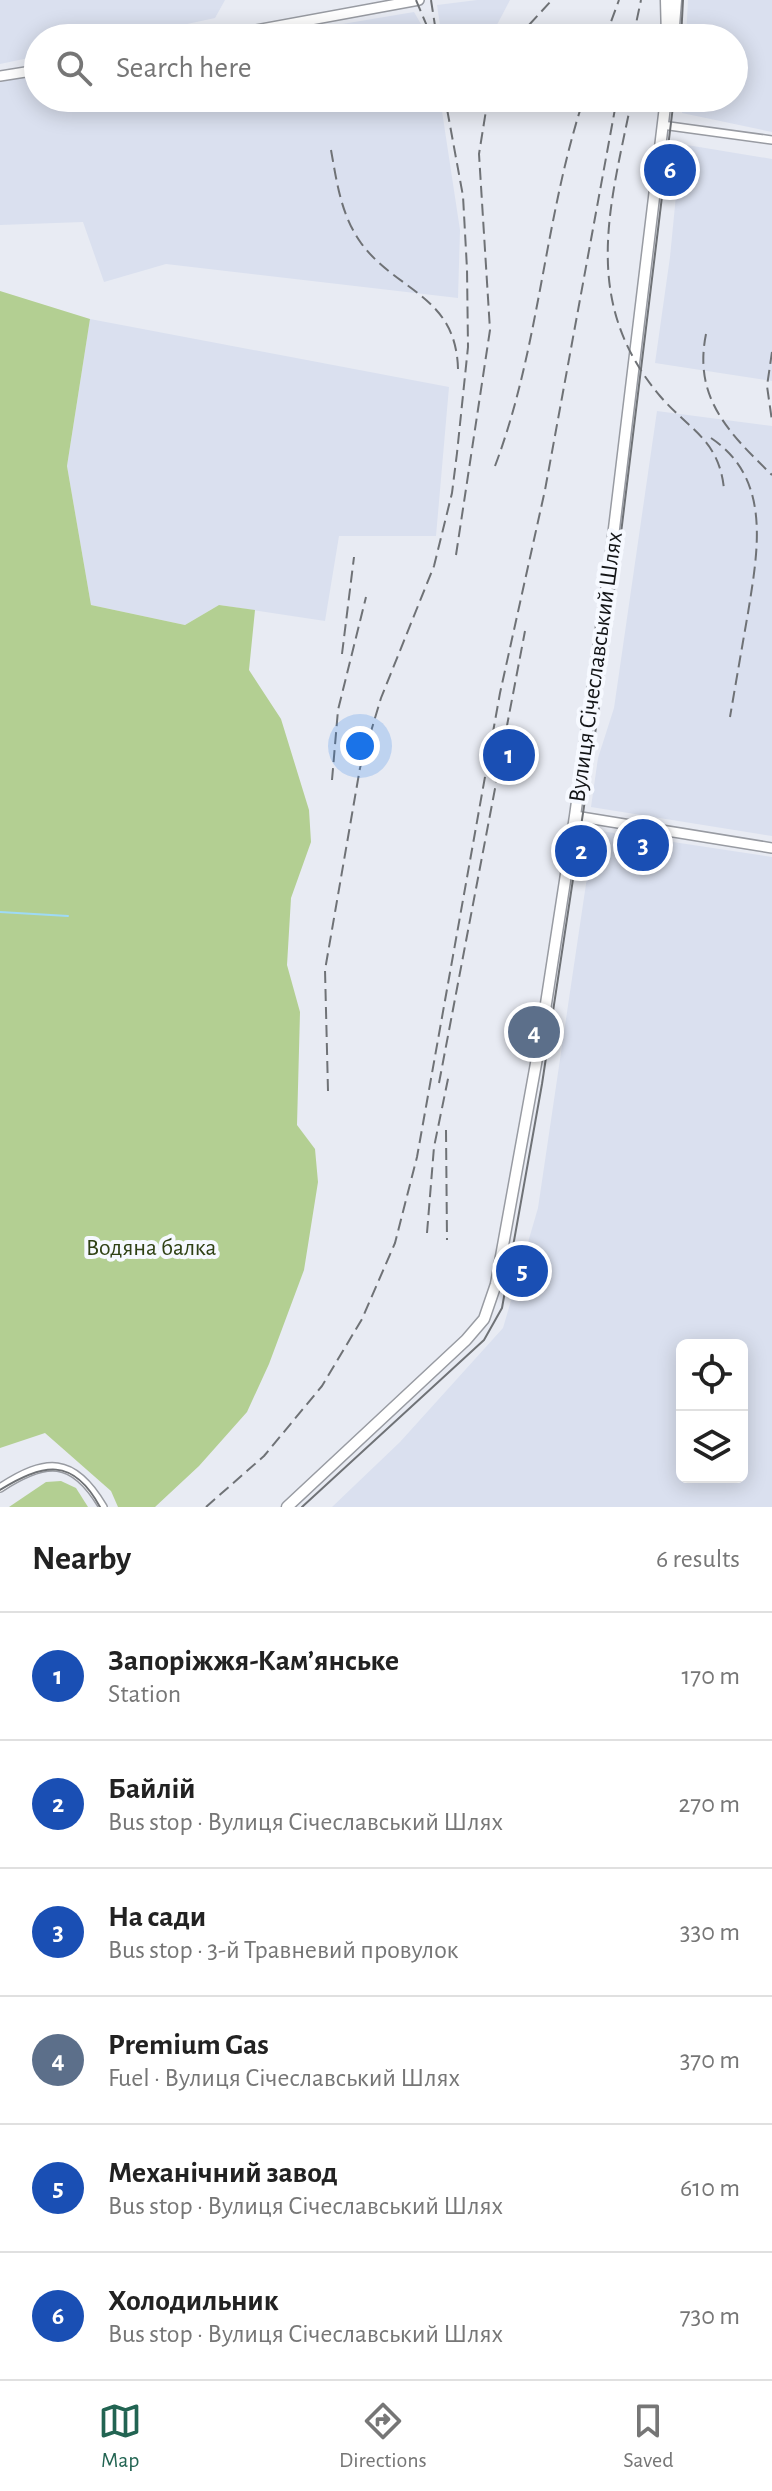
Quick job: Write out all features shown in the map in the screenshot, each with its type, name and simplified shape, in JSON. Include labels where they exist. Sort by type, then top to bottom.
[{"type":"main road","points":[[289,24],[419,0]]},
{"type":"main road","points":[[666,0],[667,24]]},
{"type":"main road","points":[[674,24],[676,0]]},
{"type":"main road","points":[[0,76],[24,72]]},
{"type":"main road","name":"Вулиця Січеславський Шлях","points":[[289,1506],[466,1340],[487,1312],[501,1261],[575,816],[609,570],[663,112]]},
{"type":"main road","points":[[575,816],[772,848]]},
{"type":"street","points":[[662,125],[772,140]]},
{"type":"street","points":[[0,1488],[24,1473],[51,1465],[71,1471],[85,1481],[103,1507]]},
{"type":"shaded area","points":[[0,0],[225,0],[215,18],[187,24],[24,24],[24,59],[0,64]]},
{"type":"shaded area","points":[[510,0],[497,24],[440,24],[437,5]]},
{"type":"shaded area","points":[[688,0],[772,0],[772,132],[682,113],[748,112],[748,24],[687,24]]},
{"type":"shaded area","points":[[414,12],[421,24],[342,24]]},
{"type":"shaded area","points":[[24,78],[24,112],[442,112],[460,230],[458,298],[166,264],[104,282],[83,222],[0,225],[0,82]]},
{"type":"shaded area","points":[[681,144],[772,159],[772,381],[655,363]]},
{"type":"shaded area","points":[[90,319],[449,387],[436,536],[339,536],[325,621],[219,605],[185,625],[91,605],[67,466]]},
{"type":"shaded area","points":[[657,411],[772,426],[772,836],[591,807],[598,758],[614,708]]},
{"type":"shaded area","points":[[594,830],[772,857],[772,1507],[332,1507],[400,1442],[503,1328],[538,1208]]},
{"type":"green space","name":"Водяна балка","points":[[0,291],[90,319],[67,466],[91,605],[185,625],[219,605],[255,610],[249,670],[281,719],[309,810],[311,842],[291,898],[287,965],[300,1012],[297,1125],[315,1149],[318,1182],[304,1270],[269,1364],[247,1412],[199,1466],[155,1507],[118,1507],[111,1491],[45,1433],[0,1448]]},
{"type":"green space","points":[[61,1481],[76,1488],[88,1507],[9,1507],[46,1482]]},
{"type":"waterway","points":[[0,912],[68,916]]},
{"type":"tram line","points":[[682,24],[683,0]]},
{"type":"tram line","points":[[302,1507],[484,1340],[502,1308],[542,1084],[603,681],[672,112]]},
{"type":"tram line","points":[[0,1490],[30,1474],[56,1470],[79,1479],[100,1507]]},
{"type":"railway","points":[[416,0],[426,24]]},
{"type":"railway","points":[[431,0],[435,24]]},
{"type":"railway","points":[[530,24],[552,0]]},
{"type":"railway","points":[[610,24],[619,0]]},
{"type":"railway","points":[[636,24],[641,0]]},
{"type":"railway","points":[[328,1091],[325,970],[360,768],[381,698],[434,566],[452,493],[457,453],[468,347],[467,269],[463,196],[448,112]]},
{"type":"railway","points":[[456,555],[490,330],[479,154],[486,112]]},
{"type":"railway","points":[[495,466],[522,375],[560,189],[580,112]]},
{"type":"railway","points":[[206,1507],[264,1456],[322,1386],[362,1319],[395,1243],[417,1157],[500,693],[545,490],[614,112]]},
{"type":"railway","points":[[629,112],[610,215],[608,252],[610,289],[619,325],[635,360],[660,396],[709,447],[716,458],[724,489]]},
{"type":"railway","points":[[331,150],[341,198],[354,232],[375,259],[436,310],[455,344],[458,369]]},
{"type":"railway","points":[[706,334],[703,357],[710,396],[729,429],[772,475]]},
{"type":"railway","points":[[772,352],[767,386],[772,421]]},
{"type":"railway","points":[[711,438],[731,455],[744,474],[756,517],[755,565],[730,717]]},
{"type":"railway","points":[[342,654],[354,557]]},
{"type":"railway","points":[[332,780],[338,710],[366,597]]},
{"type":"railway","points":[[439,1083],[525,631]]},
{"type":"railway","points":[[427,1233],[434,1147],[449,1074]]},
{"type":"railway","points":[[446,1130],[447,1240]]},
{"type":"place","name":"Холодильник","points":[[670,170]]},
{"type":"place","name":"Запоріжжя-Кам’янське","points":[[509,755]]},
{"type":"place","name":"На сади","points":[[643,845]]},
{"type":"place","name":"Байлій","points":[[581,851]]},
{"type":"place","name":"Premium Gas","points":[[534,1032]]},
{"type":"place","name":"Механічний завод","points":[[522,1271]]}]
